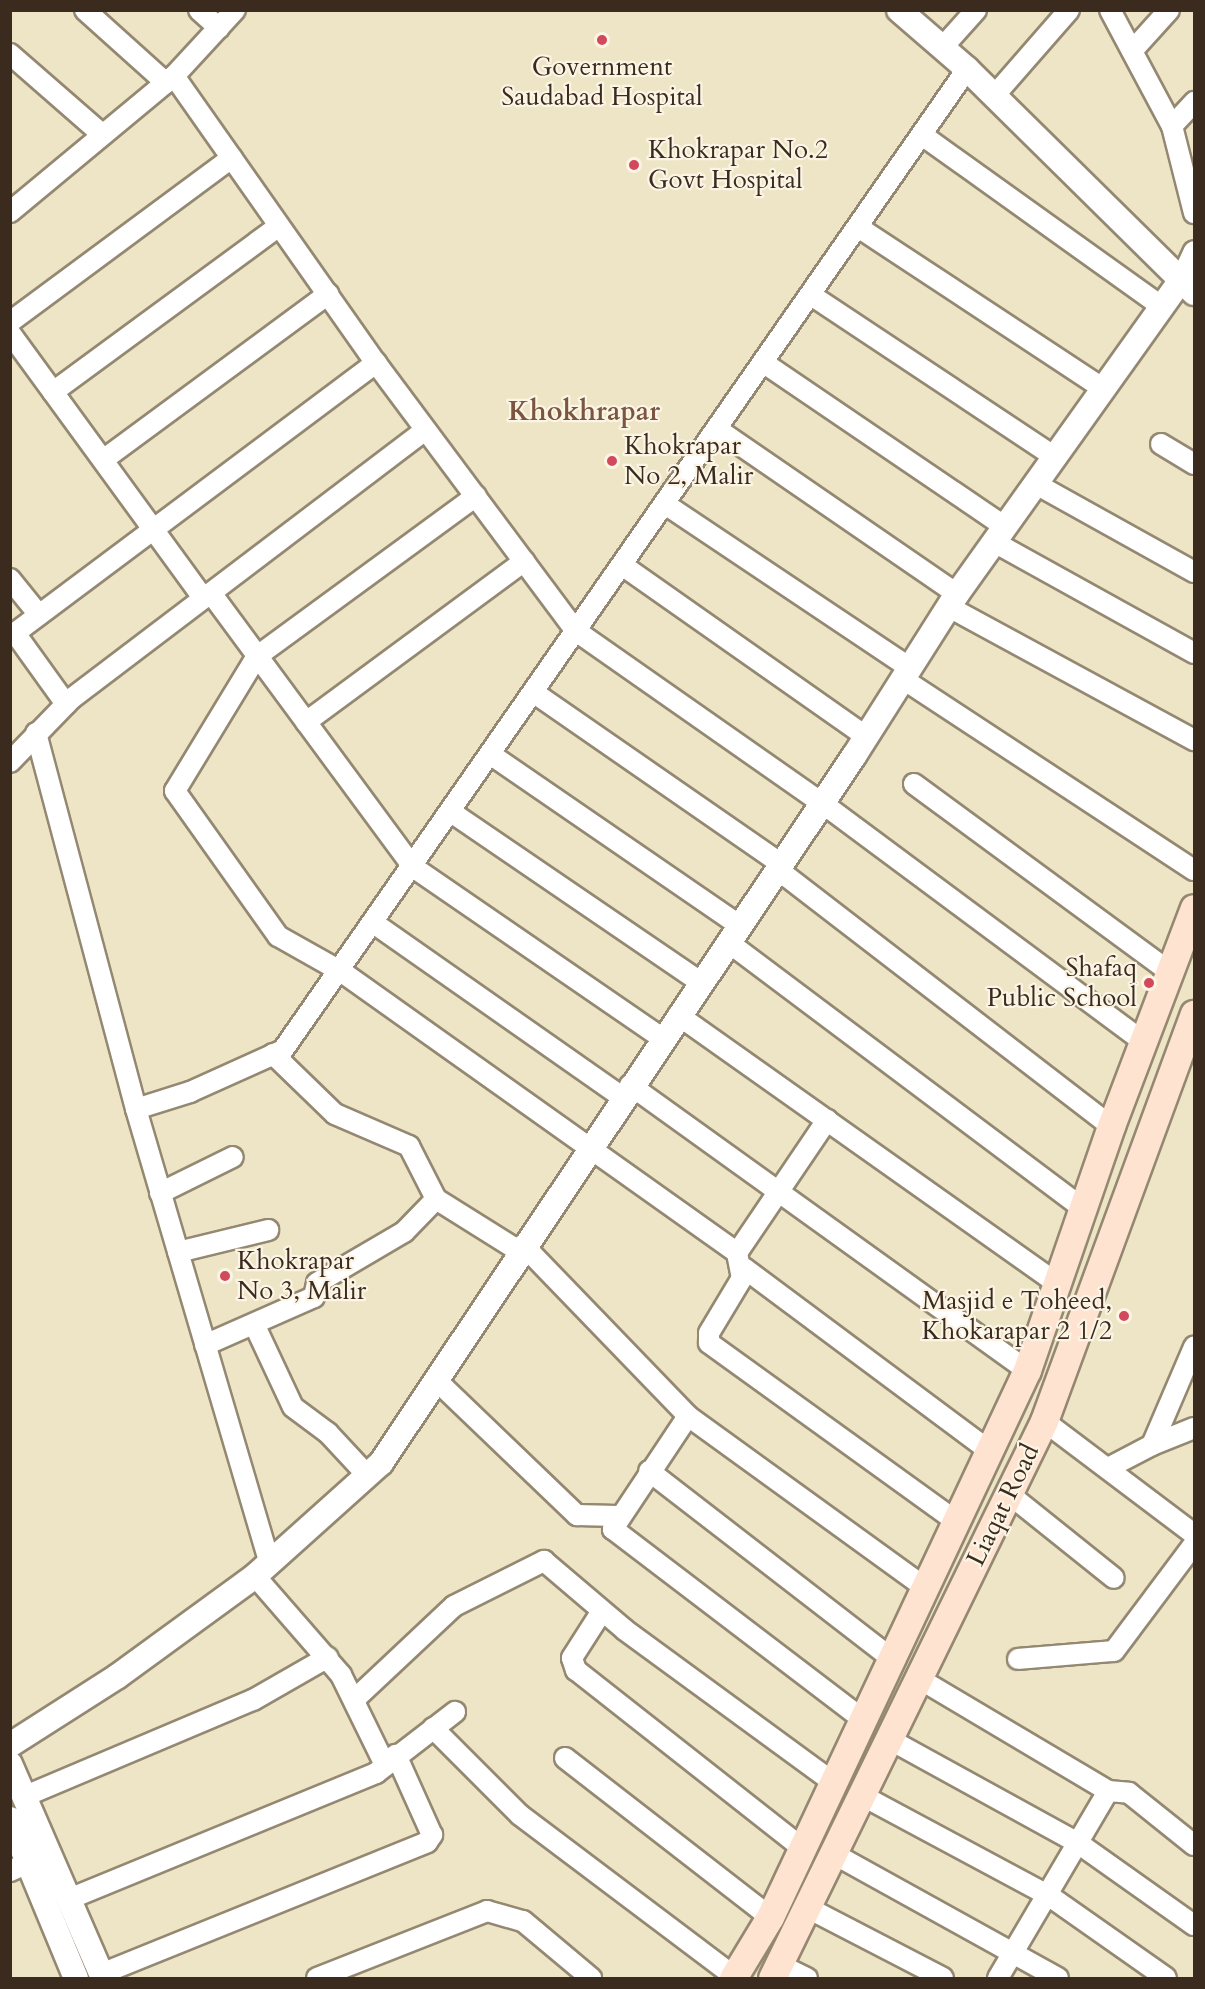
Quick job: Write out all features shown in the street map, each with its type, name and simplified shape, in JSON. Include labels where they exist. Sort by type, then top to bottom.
[{"type":"main road","points":[[734,1978],[770,1917],[862,1719],[991,1452],[1027,1370],[1111,1126],[1194,908]]},
{"type":"main road","name":"Liaqat Road","points":[[776,1972],[863,1796],[887,1738],[1044,1421],[1193,1023]]},
{"type":"street","points":[[85,10],[170,80],[232,158],[376,363],[576,631],[822,803],[1143,1041]]},
{"type":"street","points":[[199,10],[219,28]]},
{"type":"street","points":[[10,212],[170,80],[235,10]]},
{"type":"street","points":[[899,10],[967,69],[1187,288]]},
{"type":"street","points":[[942,48],[976,10]]},
{"type":"street","points":[[994,96],[1069,10]]},
{"type":"street","points":[[1110,10],[1172,126],[1194,213]]},
{"type":"street","points":[[1132,51],[1169,10]]},
{"type":"street","points":[[10,54],[104,135]]},
{"type":"street","points":[[135,1109],[190,1092],[283,1050],[342,972],[490,754],[967,69]]},
{"type":"street","points":[[1172,126],[1194,102]]},
{"type":"street","points":[[922,135],[1162,307]]},
{"type":"street","points":[[10,322],[232,158]]},
{"type":"street","points":[[53,392],[279,225]]},
{"type":"street","points":[[858,227],[1104,389]]},
{"type":"street","points":[[36,733],[135,1109],[205,1345],[262,1570],[328,1658],[355,1699],[432,1835],[427,1842],[102,1976],[23,1797],[11,1761],[118,1676],[262,1570],[367,1475],[435,1379],[590,1144],[867,737],[953,600],[1162,307],[1187,288],[1194,251]]},
{"type":"street","points":[[103,460],[328,294]]},
{"type":"street","points":[[811,295],[1054,458]]},
{"type":"street","points":[[10,333],[153,530],[257,656],[413,867],[662,1038]]},
{"type":"street","points":[[66,704],[15,633],[376,363]]},
{"type":"street","points":[[764,363],[999,534],[1194,653]]},
{"type":"street","points":[[717,429],[953,600],[1194,740]]},
{"type":"street","points":[[10,762],[66,704],[426,430]]},
{"type":"street","points":[[1161,444],[1194,464]]},
{"type":"street","points":[[1036,484],[1194,572]]},
{"type":"street","points":[[476,496],[257,656],[175,791],[278,936],[342,972],[590,1144],[991,1452]]},
{"type":"street","points":[[665,504],[1194,870]]},
{"type":"street","points":[[306,722],[524,561]]},
{"type":"street","points":[[622,565],[867,737]]},
{"type":"street","points":[[10,579],[39,615]]},
{"type":"street","points":[[533,692],[779,866],[1111,1126]]},
{"type":"street","points":[[490,754],[734,933],[1083,1209]]},
{"type":"street","points":[[914,784],[1169,971]]},
{"type":"street","points":[[451,812],[700,982]]},
{"type":"street","points":[[375,924],[626,1091],[780,1189],[1027,1370]]},
{"type":"street","points":[[678,1016],[1057,1283]]},
{"type":"street","points":[[273,1054],[335,1114],[409,1146],[436,1199],[521,1248],[688,1416],[926,1588]]},
{"type":"street","points":[[827,1120],[780,1189],[741,1260],[709,1333],[709,1343],[957,1522]]},
{"type":"street","points":[[160,1193],[233,1157]]},
{"type":"street","points":[[205,1345],[255,1326],[314,1297],[317,1283],[404,1232],[436,1199]]},
{"type":"street","points":[[178,1252],[268,1230]]},
{"type":"street","points":[[255,1326],[293,1407],[328,1433],[367,1475]]},
{"type":"street","points":[[1152,1445],[1194,1347]]},
{"type":"street","points":[[435,1379],[577,1515],[617,1516]]},
{"type":"street","points":[[688,1416],[617,1516],[613,1529],[862,1719]]},
{"type":"street","points":[[1044,1421],[1194,1534]]},
{"type":"street","points":[[1108,1468],[1152,1445],[1194,1428]]},
{"type":"street","points":[[650,1471],[891,1658]]},
{"type":"street","points":[[1009,1494],[1114,1578]]},
{"type":"street","points":[[1018,1659],[1114,1651],[1194,1544]]},
{"type":"street","points":[[355,1699],[453,1605],[542,1562],[602,1611],[833,1782]]},
{"type":"street","points":[[602,1611],[572,1658],[576,1670],[802,1848]]},
{"type":"street","points":[[23,1797],[253,1700],[328,1658]]},
{"type":"street","points":[[918,1678],[1108,1791],[1129,1793],[1194,1845]]},
{"type":"street","points":[[69,1899],[391,1760],[455,1712]]},
{"type":"street","points":[[433,1728],[520,1815],[734,1978]]},
{"type":"street","points":[[887,1738],[1078,1843],[1194,1925]]},
{"type":"street","points":[[565,1758],[770,1917]]},
{"type":"street","points":[[998,1978],[1108,1791]]},
{"type":"street","points":[[863,1796],[1048,1895],[1166,1978]]},
{"type":"street","points":[[10,1819],[19,1867],[76,1978]]},
{"type":"street","points":[[19,1867],[49,1853]]},
{"type":"street","points":[[834,1854],[1014,1950],[1058,1978]]},
{"type":"street","points":[[808,1908],[943,1978]]},
{"type":"street","points":[[317,1978],[487,1911],[523,1921],[591,1978]]},
{"type":"street","points":[[776,1972],[807,1978]]},
{"type":"place","name":"Government Saudabad Hospital","points":[[602,40]]},
{"type":"place","name":"Khokrapar No.2 Govt Hospital","points":[[634,165]]},
{"type":"place","name":"Khokrapar No 2, Malir","points":[[612,461]]},
{"type":"place","name":"Shafaq Public School","points":[[1149,983]]},
{"type":"place","name":"Khokrapar No 3, Malir","points":[[225,1276]]},
{"type":"place","name":"Masjid e Toheed, Khokarapar 2 1/2","points":[[1124,1316]]},
{"type":"district","name":"Khokhrapar","points":[[584,412]]}]
